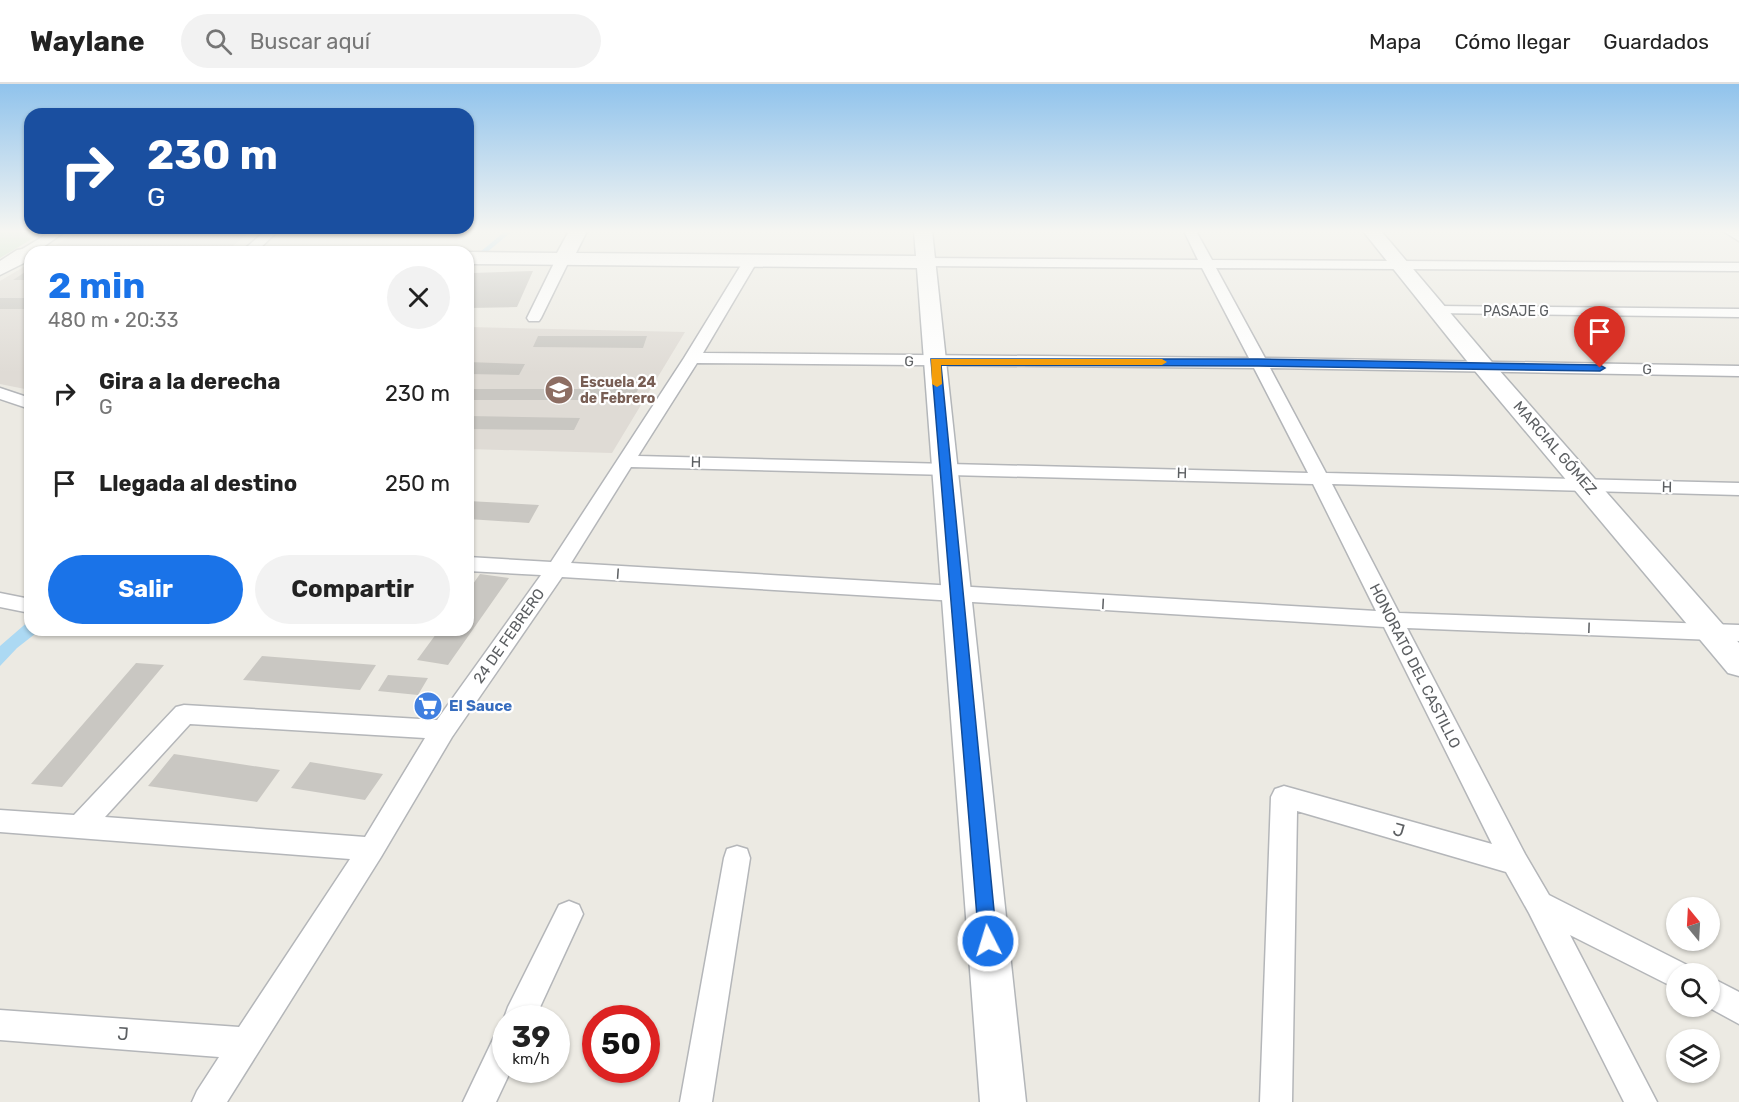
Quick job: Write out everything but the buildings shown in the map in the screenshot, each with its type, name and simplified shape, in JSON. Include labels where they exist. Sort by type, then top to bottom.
[{"type":"street","points":[[534,318],[553,279]]},
{"type":"street","name":"24 DE FEBRERO","points":[[208,1102],[372,849],[443,730],[556,570],[624,460],[692,358],[740,279]]},
{"type":"street","points":[[928,279],[1003,1102]]},
{"type":"street","name":"HONORATO DEL CASTILLO","points":[[1214,279],[1319,477],[1515,864],[1539,904],[1641,1102]]},
{"type":"street","name":"MARCIAL GÓMEZ","points":[[1411,279],[1739,664]]},
{"type":"street","name":"PASAJE G","points":[[1438,310],[1739,313]]},
{"type":"street","name":"G","points":[[692,358],[935,362],[1258,363],[1739,371]]},
{"type":"street","points":[[0,393],[24,402]]},
{"type":"street","name":"H","points":[[624,460],[1739,489]]},
{"type":"street","name":"I","points":[[474,564],[1392,620],[1739,633]]},
{"type":"street","points":[[0,600],[24,605]]},
{"type":"street","points":[[79,828],[184,714],[443,730]]},
{"type":"street","name":"J","points":[[1276,1102],[1284,797],[1515,864]]},
{"type":"street","points":[[0,821],[372,849]]},
{"type":"street","points":[[696,1102],[737,858]]},
{"type":"street","points":[[1539,904],[1666,969]]},
{"type":"street","points":[[525,1005],[568,914]]},
{"type":"street","points":[[1720,998],[1739,1009]]},
{"type":"street","name":"J","points":[[0,1025],[246,1043]]},
{"type":"street","points":[[479,1102],[492,1075]]},
{"type":"shaded area","points":[[4,279],[24,279],[24,389],[0,384],[0,281]]},
{"type":"shaded area","name":"Escuela 24 de Febrero","points":[[474,327],[685,332],[612,453],[474,449]]},
{"type":"water","points":[[24,625],[24,636],[32,636],[0,666],[0,646]]},
{"type":"slow traffic","points":[[937,384],[935,362],[1162,362]]},
{"type":"place","name":"Escuela 24 de Febrero","points":[[559,390]]},
{"type":"place","name":"El Sauce","points":[[428,706]]},
{"type":"route","points":[[988,941],[935,362],[1258,363],[1600,368]]}]
